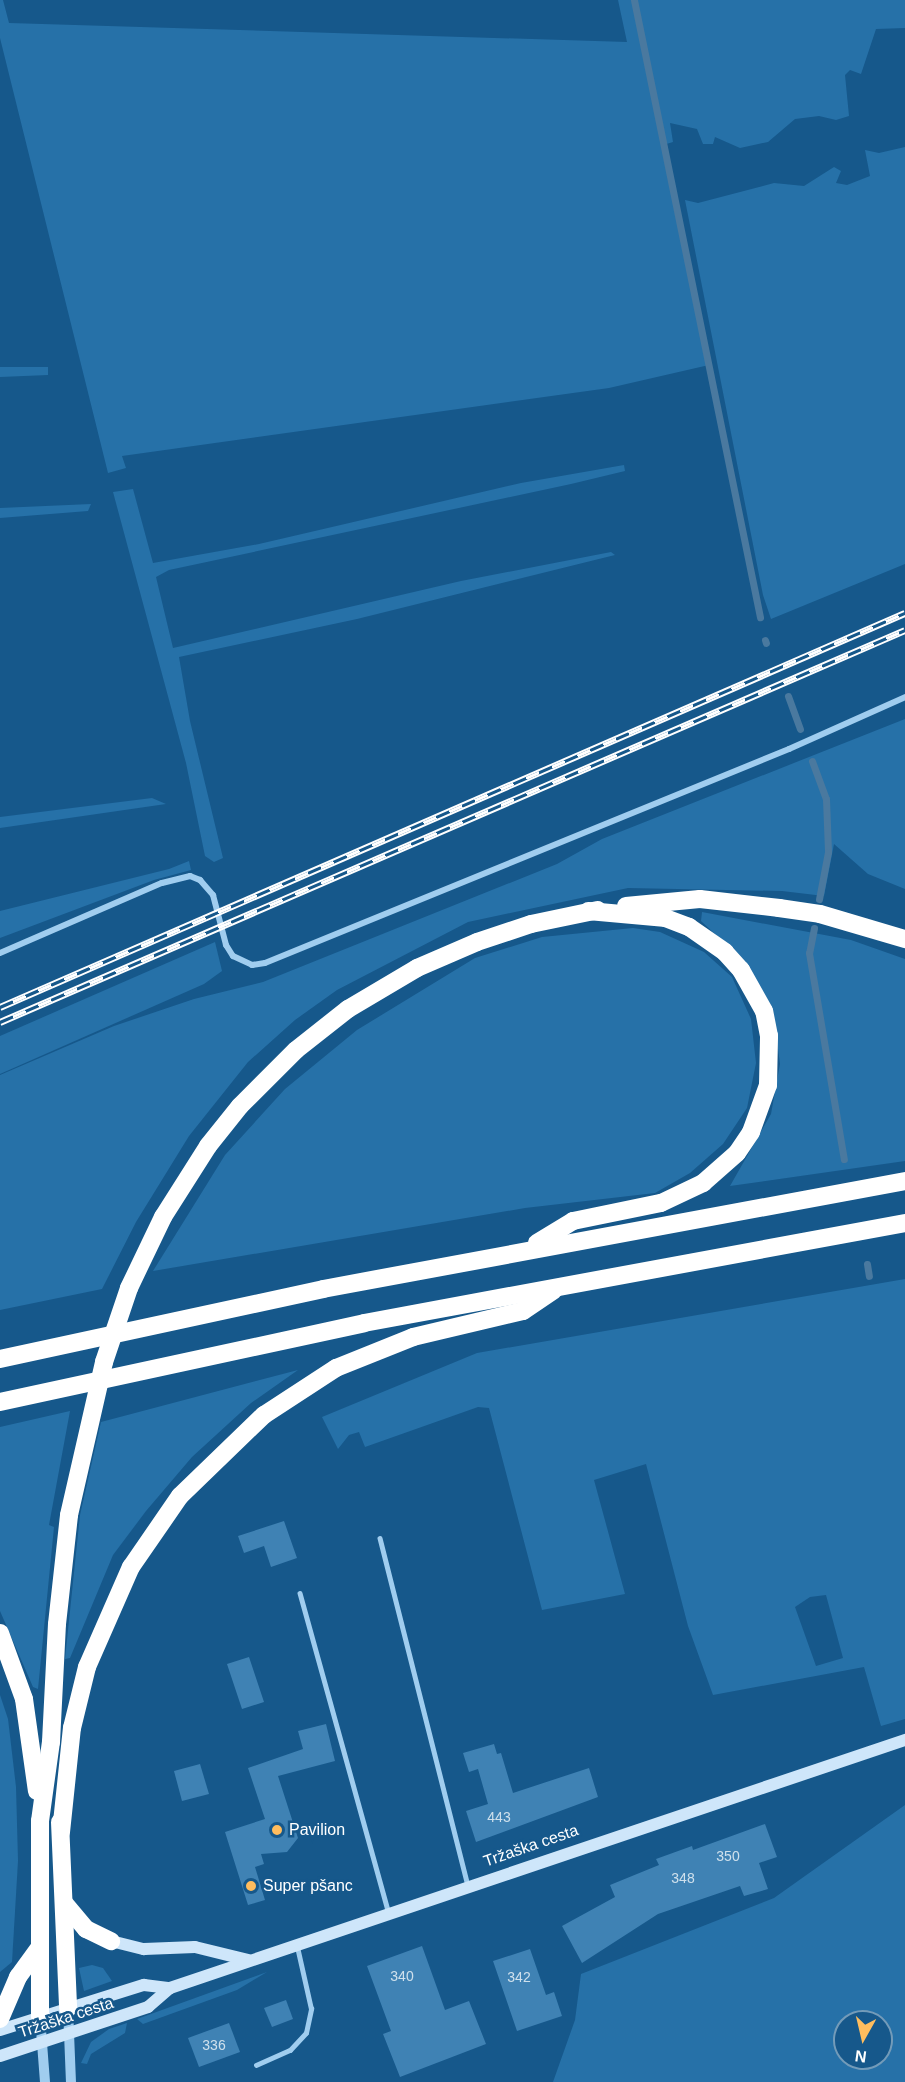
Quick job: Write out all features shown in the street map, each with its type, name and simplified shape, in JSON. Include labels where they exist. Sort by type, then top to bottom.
[{"type":"highway","points":[[40,2017],[38,1949],[40,1821],[51,1743],[57,1624],[69,1515],[104,1362],[129,1288],[163,1217],[208,1146],[240,1106],[296,1050],[348,1009],[417,968],[477,942],[588,911],[700,899],[820,914],[905,939]]},
{"type":"highway","points":[[526,1250],[573,1221],[661,1203],[703,1183],[737,1152],[751,1132],[768,1084],[770,1036],[764,1011],[741,970],[725,952],[699,933],[666,918],[588,911]]},
{"type":"highway","points":[[0,1359],[526,1250],[905,1181]]},
{"type":"highway","points":[[0,1402],[561,1285],[905,1223]]},
{"type":"highway","points":[[61,1832],[70,1739],[87,1667],[126,1576],[180,1496],[264,1415],[336,1368],[413,1337],[523,1311],[561,1285]]},
{"type":"highway","points":[[0,1633],[24,1698],[40,1821]]},
{"type":"highway","points":[[51,1743],[61,1832],[68,2008]]},
{"type":"highway","points":[[65,1904],[86,1929],[111,1941]]},
{"type":"highway","points":[[0,2019],[18,1977],[38,1949]]},
{"type":"main road","name":"Tržaška cesta","points":[[0,2056],[148,2007],[170,1988],[249,1960],[905,1740]]},
{"type":"main road","points":[[111,1941],[144,1949],[195,1947],[249,1960]]},
{"type":"main road","name":"Tržaška cesta","points":[[0,2030],[144,1985],[170,1988]]},
{"type":"street","points":[[0,953],[162,883],[190,876],[200,880],[213,895],[226,945],[233,956],[252,965],[265,963],[789,749],[905,697]]},
{"type":"street","points":[[68,2008],[70,2082]]},
{"type":"street","points":[[40,2017],[45,2082]]},
{"type":"lane","points":[[380,1538],[468,1885]]},
{"type":"lane","points":[[300,1593],[389,1913]]},
{"type":"lane","points":[[256,2065],[290,2050],[306,2033],[311,2009],[296,1945]]},
{"type":"shaded area","points":[[0,0],[3,0],[9,23],[627,42],[618,0],[905,0],[905,28],[876,29],[861,74],[850,70],[845,75],[849,116],[836,120],[819,116],[795,119],[768,142],[740,148],[715,137],[713,144],[703,144],[697,129],[670,123],[673,142],[663,145],[709,365],[609,388],[122,456],[126,468],[108,473],[0,38]]},
{"type":"shaded area","points":[[905,147],[905,564],[771,619],[763,595],[685,200],[698,203],[774,183],[804,186],[834,167],[841,171],[836,183],[847,185],[870,176],[865,150],[879,153]]},
{"type":"shaded area","points":[[0,367],[48,367],[48,375],[0,377]]},
{"type":"shaded area","points":[[624,465],[625,471],[571,484],[169,570],[156,577],[173,648],[461,581],[611,552],[615,555],[357,619],[179,657],[190,721],[223,858],[214,862],[205,856],[186,763],[113,492],[133,489],[153,563],[259,544],[521,483]]},
{"type":"shaded area","points":[[91,504],[88,511],[0,518],[0,508]]},
{"type":"shaded area","points":[[905,719],[905,889],[868,874],[834,844],[824,896],[782,891],[628,888],[468,922],[337,990],[295,1020],[248,1062],[189,1136],[136,1222],[102,1289],[0,1310],[0,1075],[114,1026],[194,999],[263,982],[557,864],[602,839]]},
{"type":"shaded area","points":[[152,798],[166,804],[0,828],[0,817]]},
{"type":"shaded area","points":[[189,861],[191,870],[154,880],[0,938],[0,911],[169,869]]},
{"type":"shaded area","points":[[702,912],[851,940],[905,959],[905,1161],[730,1186],[771,1114],[780,1064],[773,1010],[747,964],[701,921]]},
{"type":"shaded area","points":[[633,928],[660,932],[704,952],[732,977],[751,1019],[756,1063],[747,1108],[723,1144],[690,1173],[655,1193],[525,1208],[153,1271],[225,1155],[285,1089],[357,1030],[475,958],[542,937]]},
{"type":"shaded area","points":[[215,942],[222,971],[204,984],[0,1074],[0,1036]]},
{"type":"shaded area","points":[[905,1279],[905,1719],[881,1726],[864,1667],[713,1695],[688,1626],[646,1464],[594,1480],[625,1594],[542,1610],[489,1408],[478,1407],[365,1447],[359,1432],[349,1435],[338,1449],[322,1417],[477,1353]],"holes":[[[826,1595],[843,1658],[816,1666],[795,1607],[810,1597]]]},
{"type":"shaded area","points":[[298,1370],[251,1403],[192,1457],[146,1511],[113,1555],[70,1658],[65,1659],[80,1515],[101,1422]]},
{"type":"shaded area","points":[[70,1411],[49,1525],[54,1527],[38,1689],[33,1687],[0,1611],[0,1427]]},
{"type":"shaded area","points":[[0,1695],[8,1719],[16,1787],[18,1861],[12,1962],[0,1972]]},
{"type":"shaded area","points":[[905,1805],[905,2082],[553,2082],[575,2020],[581,1974],[774,1898]]},
{"type":"shaded area","points":[[92,1965],[103,1968],[112,1981],[84,1991],[79,1968]]},
{"type":"shaded area","points":[[267,1972],[237,1990],[143,2024],[137,2019]]},
{"type":"shaded area","points":[[127,2023],[125,2033],[91,2054],[87,2064],[81,2063],[91,2042],[109,2029]]},
{"type":"building","points":[[284,1521],[297,1558],[271,1567],[264,1546],[244,1553],[238,1536]]},
{"type":"building","points":[[249,1657],[264,1702],[242,1709],[227,1664]]},
{"type":"building","points":[[326,1724],[335,1761],[278,1776],[298,1838],[287,1852],[261,1854],[264,1864],[255,1867],[265,1900],[248,1905],[225,1832],[265,1819],[248,1768],[303,1749],[298,1731]]},
{"type":"building","points":[[494,1744],[497,1754],[501,1753],[513,1793],[589,1768],[598,1797],[476,1842],[466,1811],[488,1804],[478,1769],[469,1772],[463,1753]]},
{"type":"building","points":[[200,1764],[209,1794],[182,1801],[174,1771]]},
{"type":"building","points":[[765,1824],[777,1857],[759,1863],[768,1889],[744,1896],[740,1886],[658,1914],[582,1963],[562,1926],[615,1897],[610,1885],[659,1865],[656,1859],[692,1846],[693,1850]]},
{"type":"building","points":[[422,1946],[445,2010],[469,2001],[486,2044],[400,2077],[383,2034],[391,2031],[367,1966]]},
{"type":"building","points":[[530,1949],[546,1995],[554,1992],[562,2016],[517,2031],[493,1961]]},
{"type":"building","points":[[286,2000],[293,2019],[272,2027],[264,2008]]},
{"type":"building","points":[[229,2023],[240,2052],[199,2067],[188,2038]]},
{"type":"waterway","points":[[634,0],[760,617]]},
{"type":"waterway","points":[[788,696],[800,729]]},
{"type":"waterway","points":[[812,761],[826,799],[828,852],[819,899]]},
{"type":"waterway","points":[[814,928],[809,953],[844,1159]]},
{"type":"waterway","points":[[867,1264],[869,1276]]},
{"type":"railway","points":[[0,1007],[905,613]]},
{"type":"railway","points":[[0,1022],[905,630]]},
{"type":"place","name":"Pavilion","points":[[277,1830]]},
{"type":"place","name":"Super pšanc","points":[[251,1886]]}]
